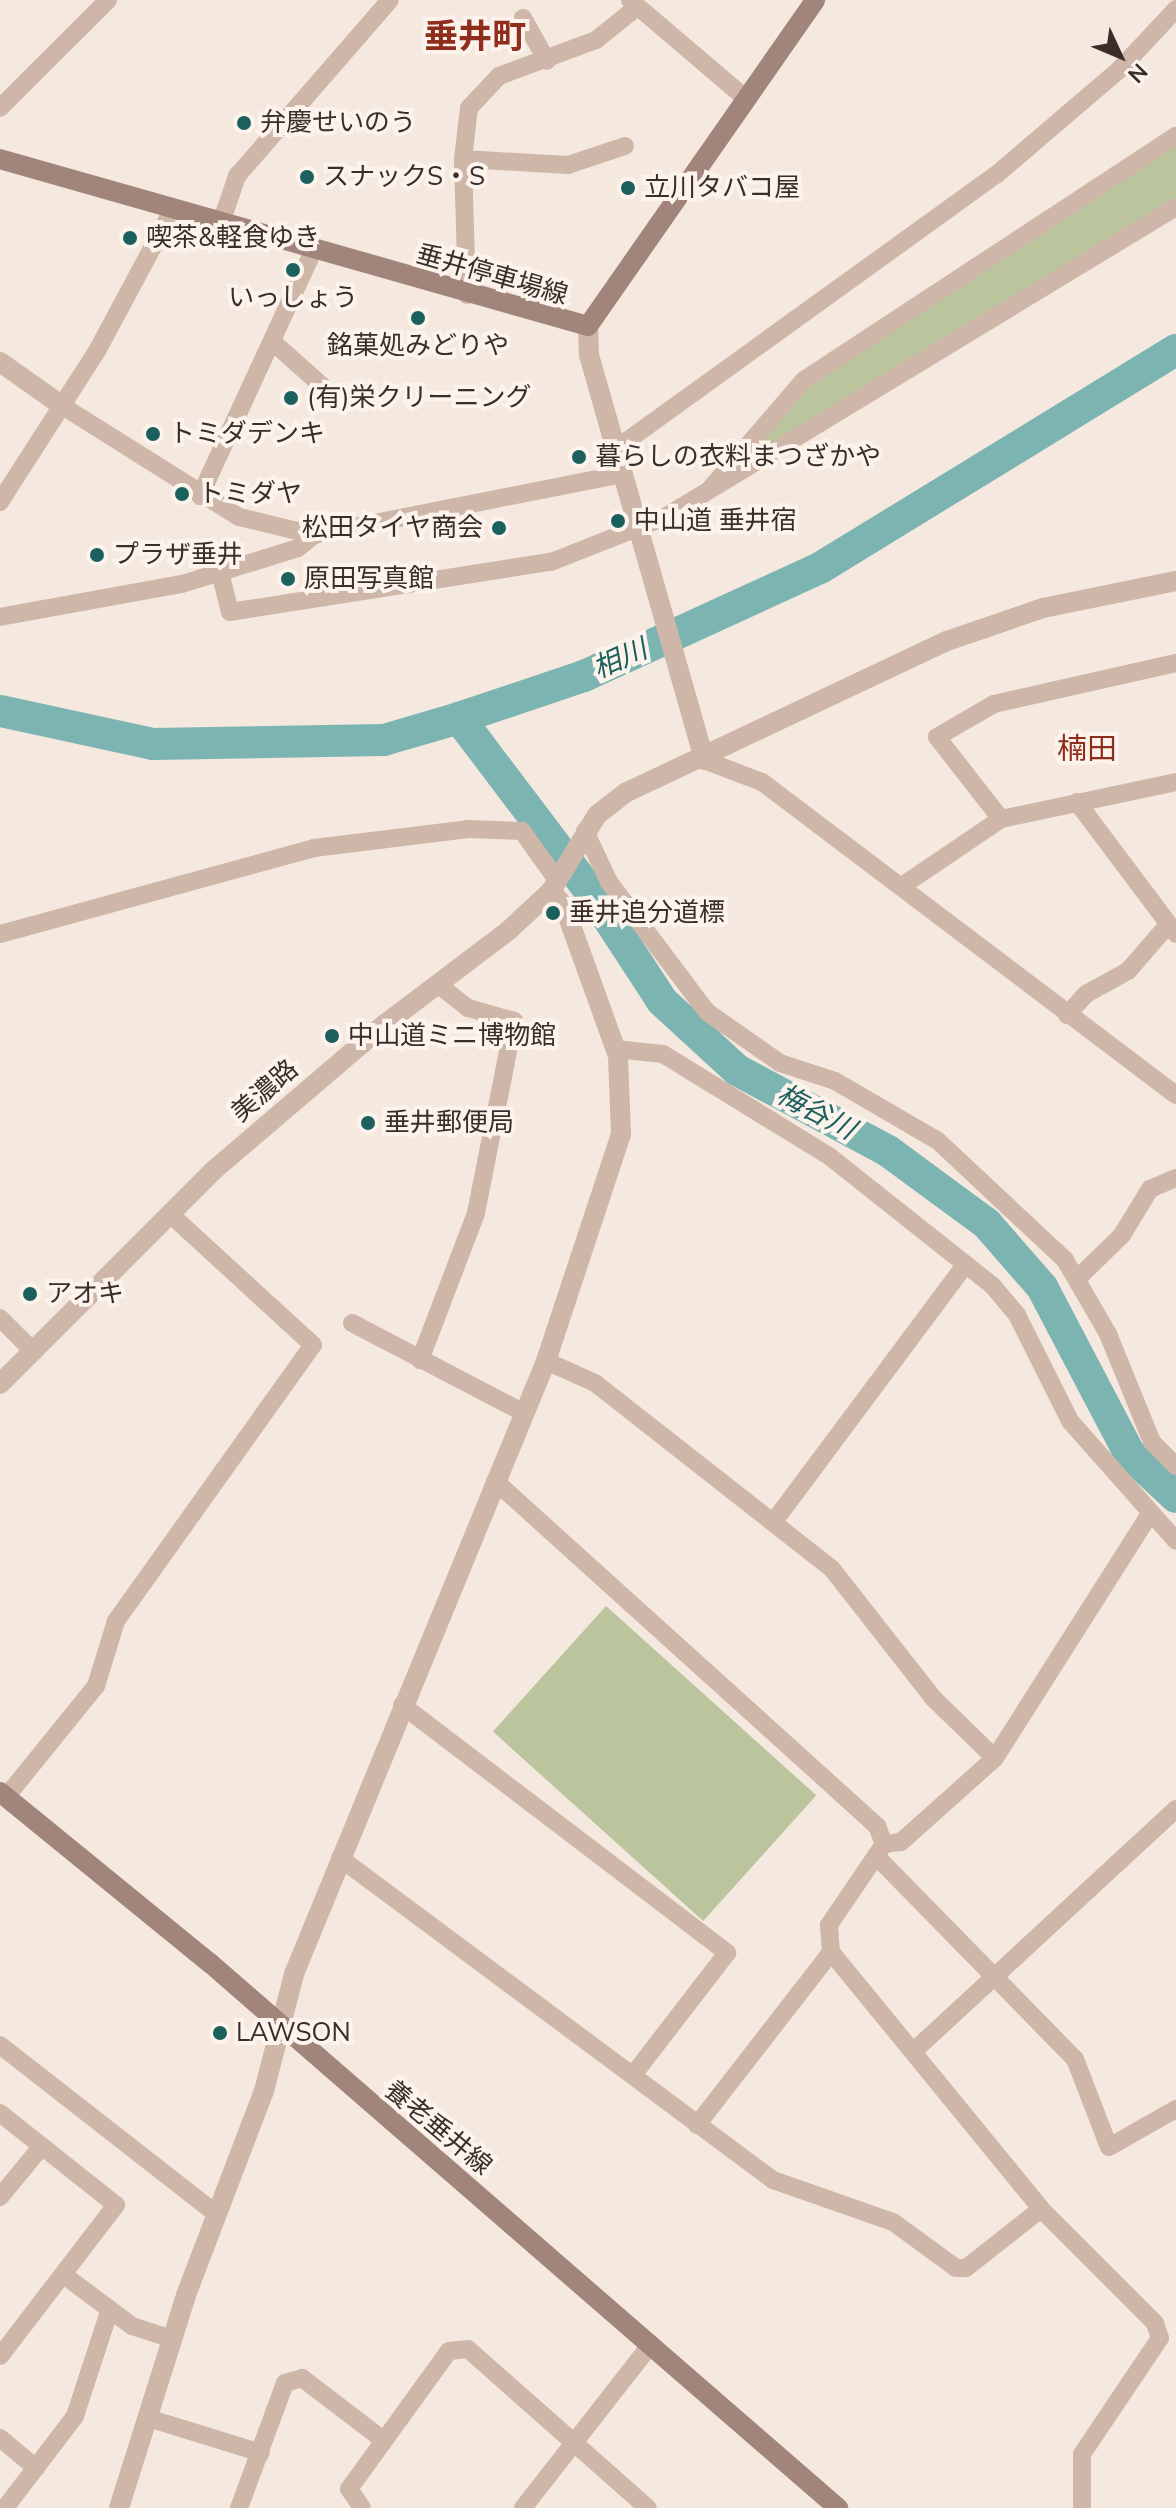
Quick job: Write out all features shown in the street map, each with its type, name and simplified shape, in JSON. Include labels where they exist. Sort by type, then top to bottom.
[{"type":"main road","name":"垂井停車場線","points":[[0,159],[467,295],[588,326],[815,0]]},
{"type":"main road","name":"養老垂井線","points":[[3,1794],[278,2025],[838,2508]]},
{"type":"street","points":[[0,108],[108,0]]},
{"type":"street","points":[[221,223],[237,176],[390,0]]},
{"type":"street","points":[[467,295],[463,159],[469,108],[479,94],[517,67],[547,61],[596,40],[633,3],[745,98]]},
{"type":"street","points":[[617,448],[996,175],[1120,69],[1176,9]]},
{"type":"street","points":[[523,18],[547,61]]},
{"type":"street","points":[[708,492],[804,380],[1176,136]]},
{"type":"street","points":[[463,159],[568,165],[625,146]]},
{"type":"street","points":[[220,572],[230,612],[551,562],[638,534],[1176,207]]},
{"type":"street","points":[[0,502],[61,405],[173,209]]},
{"type":"street","points":[[200,496],[274,343],[314,249]]},
{"type":"street","points":[[588,326],[589,355],[701,750],[762,782],[1176,1095]]},
{"type":"street","points":[[274,343],[329,392]]},
{"type":"street","points":[[0,362],[200,496],[239,517],[314,535],[623,474]]},
{"type":"street","points":[[0,617],[220,572],[298,548],[314,535]]},
{"type":"street","points":[[556,882],[582,835],[625,793],[701,750],[947,641],[1043,608],[1176,581]]},
{"type":"street","points":[[1001,819],[937,737],[994,704],[1176,663]]},
{"type":"street","points":[[902,886],[1001,819],[1176,782]]},
{"type":"street","points":[[1067,1015],[1086,994],[1128,971],[1171,930],[1077,802]]},
{"type":"street","points":[[0,934],[314,848],[468,829],[522,831],[556,882],[615,1049],[624,1091],[621,1134],[546,1361],[340,1858],[278,2025],[264,2091],[172,2339],[119,2508]]},
{"type":"street","points":[[582,835],[609,882],[707,1012],[780,1063],[835,1081],[938,1141],[1079,1277],[1138,1397],[1152,1442],[1176,1466]]},
{"type":"street","name":"美濃路","points":[[0,1384],[170,1214],[287,1106],[556,882]]},
{"type":"street","points":[[420,1360],[476,1213],[514,1021],[468,1008],[437,984]]},
{"type":"street","points":[[615,1049],[649,1049],[683,1065],[829,1156],[966,1264],[1017,1315],[1070,1421],[1149,1515],[1176,1541]]},
{"type":"street","points":[[1079,1277],[1122,1235],[1150,1189],[1176,1178]]},
{"type":"street","points":[[3,1794],[96,1686],[116,1621],[313,1345],[170,1214]]},
{"type":"street","points":[[775,1520],[966,1264]]},
{"type":"street","points":[[0,1318],[34,1352]]},
{"type":"street","points":[[352,1323],[524,1413]]},
{"type":"street","points":[[546,1361],[595,1383],[775,1520],[856,1596],[933,1698],[995,1758]]},
{"type":"street","points":[[495,1481],[877,1826],[880,1851],[1075,2059],[1109,2147],[1176,2109]]},
{"type":"street","points":[[1082,2508],[1082,2454],[1160,2338],[1155,2323],[1041,2209],[916,2049],[831,1952],[829,1925],[880,1851],[901,1842],[995,1758],[1149,1515]]},
{"type":"street","points":[[402,1705],[727,1953],[633,2075]]},
{"type":"street","points":[[916,2049],[992,1972],[1176,1809]]},
{"type":"street","points":[[340,1858],[773,2180],[893,2222],[956,2268],[966,2268],[1041,2209]]},
{"type":"street","points":[[697,2125],[831,1952]]},
{"type":"street","points":[[0,2045],[216,2214]]},
{"type":"street","points":[[0,2113],[116,2205],[65,2276],[0,2356]]},
{"type":"street","points":[[0,2197],[42,2146]]},
{"type":"street","points":[[65,2276],[109,2312],[172,2339]]},
{"type":"street","points":[[5,2508],[75,2416],[109,2312]]},
{"type":"street","points":[[523,2508],[651,2344]]},
{"type":"street","points":[[362,2508],[349,2489],[449,2351],[468,2349],[648,2508]]},
{"type":"street","points":[[239,2508],[285,2383],[302,2378],[383,2440]]},
{"type":"street","points":[[148,2418],[261,2453]]},
{"type":"street","points":[[0,2438],[36,2468]]},
{"type":"green space","points":[[1176,143],[1176,203],[724,476],[809,379]]},
{"type":"green space","points":[[606,1606],[816,1795],[703,1921],[493,1732]]},
{"type":"waterway","name":"相川","points":[[0,711],[153,744],[384,740],[459,718],[584,676],[820,568],[1176,350]]},
{"type":"waterway","name":"梅谷川","points":[[459,718],[593,895],[662,1001],[737,1070],[888,1151],[987,1224],[1042,1287],[1129,1453],[1176,1497]]},
{"type":"place","name":"弁慶せいのう","points":[[244,123]]},
{"type":"place","name":"スナックS・S","points":[[307,177]]},
{"type":"place","name":"立川タバコ屋","points":[[628,188]]},
{"type":"place","name":"喫茶&軽食ゆき","points":[[130,238]]},
{"type":"place","name":"いっしょう","points":[[293,270]]},
{"type":"place","name":"銘菓処みどりや","points":[[418,318]]},
{"type":"place","name":"(有)栄クリーニング","points":[[291,398]]},
{"type":"place","name":"トミダデンキ","points":[[153,434]]},
{"type":"place","name":"暮らしの衣料まつざかや","points":[[579,457]]},
{"type":"place","name":"トミダヤ","points":[[182,494]]},
{"type":"place","name":"中山道 垂井宿","points":[[618,521]]},
{"type":"place","name":"松田タイヤ商会","points":[[499,528]]},
{"type":"place","name":"プラザ垂井","points":[[97,555]]},
{"type":"place","name":"原田写真館","points":[[288,579]]},
{"type":"place","name":"垂井追分道標","points":[[553,913]]},
{"type":"place","name":"中山道ミニ博物館","points":[[332,1036]]},
{"type":"place","name":"垂井郵便局","points":[[368,1123]]},
{"type":"place","name":"アオキ","points":[[30,1294]]},
{"type":"place","name":"LAWSON","points":[[220,2033]]},
{"type":"district","name":"垂井町","points":[[475,38]]},
{"type":"district","name":"楠田","points":[[1087,750]]}]
